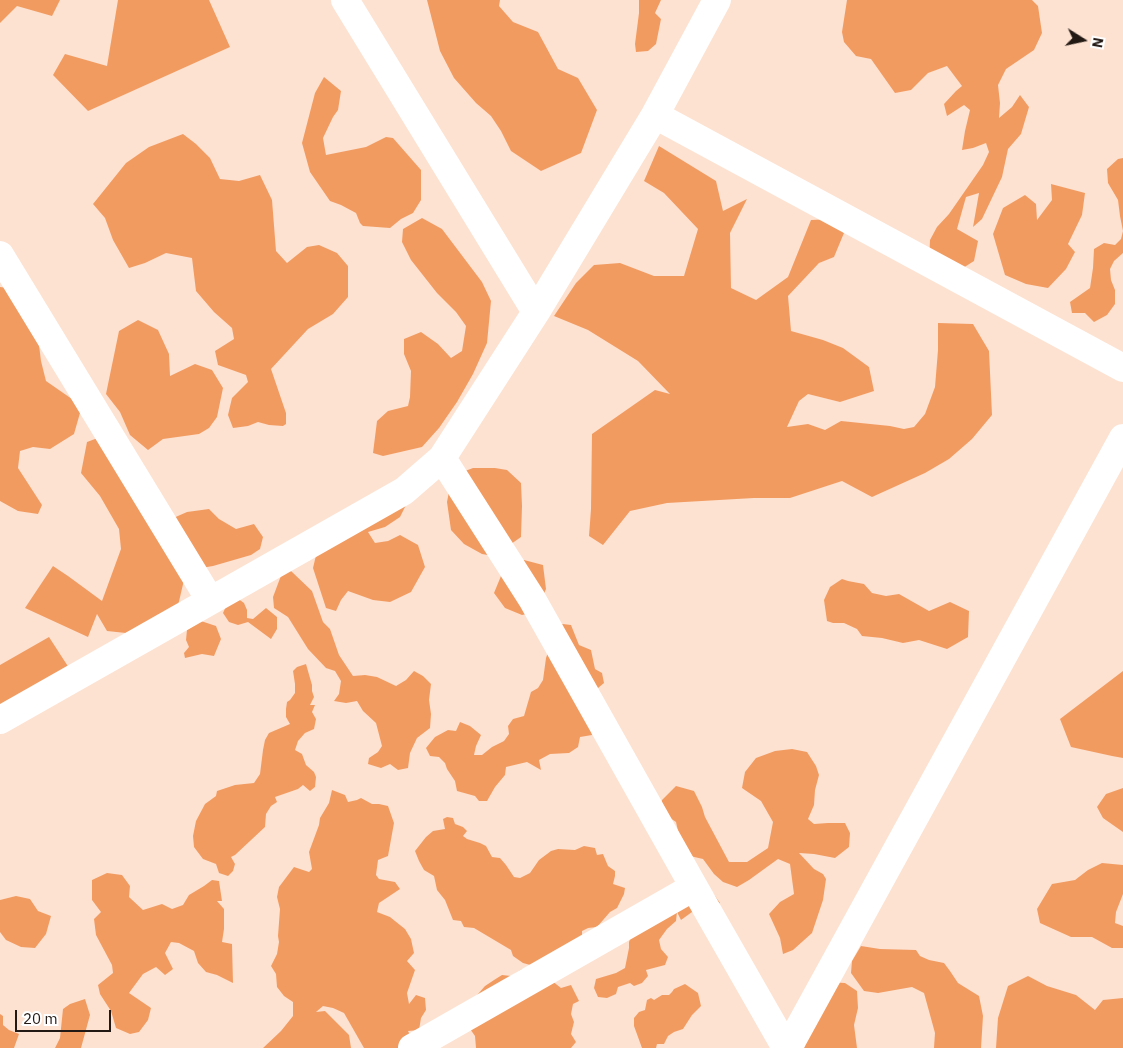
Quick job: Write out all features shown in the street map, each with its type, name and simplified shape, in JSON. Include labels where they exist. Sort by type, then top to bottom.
[{"type":"street","points":[[345,0],[536,312]]},
{"type":"street","points":[[0,720],[404,491],[442,458],[536,312],[656,115],[717,0]]},
{"type":"street","points":[[656,115],[1123,368]]},
{"type":"street","points":[[0,255],[210,600]]},
{"type":"street","points":[[787,1048],[1123,438]]},
{"type":"street","points":[[442,458],[532,599],[787,1048]]},
{"type":"street","points":[[412,1048],[694,887]]},
{"type":"shaded area","points":[[0,0],[60,0],[52,16],[17,6],[0,23]]},
{"type":"shaded area","points":[[118,0],[209,0],[230,47],[88,111],[53,75],[65,54],[107,66]]},
{"type":"shaded area","points":[[427,0],[500,0],[499,6],[513,22],[538,32],[558,69],[578,78],[597,110],[581,153],[541,171],[511,151],[491,116],[476,103],[454,78],[440,51]]},
{"type":"shaded area","points":[[639,0],[661,0],[655,13],[661,19],[656,44],[648,51],[636,52],[635,44]]},
{"type":"shaded area","points":[[847,0],[1032,0],[1038,6],[1042,33],[1034,50],[1006,69],[998,85],[999,118],[1012,107],[1020,95],[1029,107],[1021,134],[1008,149],[1002,177],[982,219],[973,227],[979,193],[966,197],[957,229],[978,241],[974,261],[952,275],[929,263],[930,240],[937,227],[949,214],[983,165],[989,152],[986,143],[962,150],[970,110],[964,105],[947,116],[944,104],[962,86],[947,66],[928,73],[911,90],[895,93],[871,59],[856,56],[844,42],[842,32]]},
{"type":"shaded area","points":[[324,77],[341,91],[338,110],[323,138],[326,155],[366,147],[386,137],[393,138],[421,170],[421,200],[413,213],[401,219],[390,228],[363,226],[356,213],[330,201],[310,172],[302,143],[315,93]]},
{"type":"shaded area","points":[[183,134],[210,158],[220,179],[239,181],[260,175],[272,200],[276,251],[287,263],[307,247],[319,245],[337,253],[348,266],[348,297],[333,314],[308,329],[271,369],[286,413],[286,424],[283,426],[258,422],[248,426],[233,428],[228,415],[232,398],[248,382],[246,375],[218,365],[215,351],[234,339],[232,328],[214,312],[196,291],[192,258],[166,253],[129,268],[113,240],[105,218],[93,204],[126,163],[149,147]]},
{"type":"shaded area","points":[[659,146],[716,181],[723,211],[747,199],[730,233],[731,288],[756,300],[788,277],[811,220],[833,219],[844,233],[834,257],[819,263],[788,296],[791,331],[843,348],[869,367],[874,391],[840,402],[808,394],[799,401],[787,427],[808,424],[825,430],[841,421],[904,429],[914,427],[925,414],[935,387],[938,323],[973,324],[989,351],[992,415],[972,439],[949,459],[925,473],[872,497],[842,481],[790,498],[667,503],[630,511],[603,545],[589,536],[592,434],[655,390],[670,394],[638,361],[588,330],[554,316],[576,283],[594,265],[620,263],[654,276],[684,276],[698,229],[664,193],[644,181]]},
{"type":"shaded area","points":[[1123,158],[1123,231],[1118,200],[1108,183],[1107,169],[1118,159]]},
{"type":"shaded area","points":[[1051,184],[1085,193],[1082,215],[1068,244],[1075,252],[1066,269],[1048,288],[1026,284],[1005,275],[993,234],[1003,208],[1025,195],[1036,204],[1037,220],[1052,200]]},
{"type":"shaded area","points":[[422,218],[442,229],[482,282],[491,301],[487,343],[473,374],[457,402],[439,428],[422,447],[383,456],[373,453],[377,421],[388,411],[408,406],[410,397],[411,371],[404,354],[404,339],[421,332],[438,344],[451,358],[462,351],[466,326],[411,260],[402,242],[403,229]]},
{"type":"shaded area","points":[[1123,231],[1123,253],[1114,261],[1110,269],[1111,280],[1115,290],[1115,304],[1107,315],[1094,322],[1085,313],[1072,313],[1070,302],[1090,288],[1094,249],[1104,243],[1115,245],[1121,239]]},
{"type":"shaded area","points":[[0,287],[15,289],[37,329],[41,361],[46,381],[82,406],[74,434],[50,449],[33,447],[20,451],[18,468],[42,505],[38,514],[18,511],[0,501]]},
{"type":"shaded area","points":[[138,320],[158,330],[169,354],[170,376],[195,364],[212,370],[223,388],[217,417],[209,428],[199,434],[163,439],[148,450],[130,435],[120,412],[106,394],[119,331]]},
{"type":"shaded area","points":[[125,438],[171,519],[187,512],[209,509],[219,519],[236,529],[254,524],[263,537],[260,549],[251,555],[201,568],[184,580],[177,610],[126,633],[107,631],[97,614],[88,637],[25,608],[53,566],[102,601],[121,549],[119,529],[100,496],[81,473],[87,442],[95,439]]},
{"type":"shaded area","points":[[473,468],[507,470],[521,483],[521,537],[494,556],[482,554],[464,544],[451,530],[447,502],[452,476]]},
{"type":"shaded area","points":[[410,497],[400,517],[385,527],[368,532],[375,543],[388,541],[400,535],[418,545],[425,567],[411,592],[390,602],[373,600],[348,591],[336,611],[326,608],[313,568],[317,551]]},
{"type":"shaded area","points":[[524,560],[543,565],[546,589],[536,612],[522,615],[505,608],[494,593],[501,576]]},
{"type":"shaded area","points":[[291,571],[312,591],[323,622],[330,629],[339,655],[353,676],[377,677],[396,686],[406,680],[414,671],[431,684],[429,700],[430,728],[417,738],[410,753],[408,768],[398,770],[390,764],[381,768],[368,764],[369,758],[378,752],[382,746],[376,723],[363,711],[357,701],[346,703],[334,701],[339,694],[341,681],[335,671],[326,668],[308,649],[288,617],[274,608],[273,597],[282,573]]},
{"type":"shaded area","points":[[842,579],[864,584],[872,593],[886,596],[899,594],[929,611],[950,602],[969,611],[968,637],[947,649],[919,640],[903,643],[862,636],[857,629],[844,623],[827,621],[824,600],[830,587]]},
{"type":"shaded area","points":[[237,598],[244,603],[247,610],[247,618],[253,619],[266,608],[277,617],[277,629],[271,639],[248,622],[238,625],[229,622],[223,613],[227,604]]},
{"type":"shaded area","points":[[201,621],[216,626],[221,639],[214,656],[202,654],[185,658],[184,653],[189,647],[186,640],[187,630]]},
{"type":"shaded area","points":[[563,624],[571,625],[579,645],[591,650],[595,669],[602,673],[604,683],[592,693],[590,719],[592,735],[580,737],[578,747],[569,753],[550,754],[539,760],[541,770],[527,762],[506,767],[505,775],[487,801],[479,801],[475,796],[457,791],[455,781],[445,763],[439,757],[430,756],[426,748],[435,737],[448,730],[456,731],[460,722],[470,726],[481,735],[474,755],[482,755],[504,741],[509,734],[508,726],[513,719],[524,716],[531,692],[538,688],[543,680],[552,627]]},
{"type":"shaded area","points":[[49,637],[71,671],[0,724],[0,665]]},
{"type":"shaded area","points":[[306,664],[314,697],[310,705],[315,705],[312,712],[316,719],[314,729],[305,733],[298,741],[295,750],[302,754],[306,765],[314,772],[316,777],[315,787],[310,791],[303,785],[298,789],[275,797],[277,802],[271,806],[266,814],[265,827],[231,857],[235,864],[233,871],[228,876],[219,873],[216,864],[203,859],[194,847],[193,836],[196,821],[205,804],[216,796],[217,791],[235,785],[254,783],[260,774],[265,740],[269,733],[290,724],[286,717],[286,709],[287,702],[295,693],[293,671],[297,667]]},
{"type":"shaded area","points":[[1123,671],[1123,758],[1071,747],[1060,719]]},
{"type":"shaded area","points":[[792,749],[807,752],[816,766],[819,775],[814,805],[808,819],[814,824],[845,823],[850,833],[849,847],[835,858],[799,853],[814,869],[823,874],[826,879],[823,900],[812,933],[793,950],[783,954],[780,938],[769,914],[780,902],[794,894],[790,864],[778,859],[737,887],[723,882],[714,874],[703,859],[690,856],[680,840],[676,822],[660,811],[662,800],[676,786],[694,791],[705,817],[729,862],[747,862],[768,848],[773,822],[761,801],[742,788],[745,772],[756,758],[775,751]]},
{"type":"shaded area","points":[[1123,788],[1123,832],[1103,818],[1097,807],[1106,794]]},
{"type":"shaded area","points":[[332,790],[345,795],[348,802],[361,798],[372,804],[388,806],[394,823],[388,856],[378,860],[376,875],[379,879],[395,882],[400,889],[379,903],[377,912],[390,917],[405,929],[411,939],[414,953],[407,961],[415,970],[407,993],[409,1004],[416,995],[425,998],[426,1010],[421,1018],[419,1030],[408,1031],[412,1039],[412,1048],[364,1048],[344,1013],[323,1006],[316,1012],[325,1011],[349,1035],[351,1048],[263,1048],[281,1031],[293,1016],[293,1002],[284,996],[277,987],[276,974],[271,966],[277,954],[279,942],[280,909],[277,897],[279,887],[294,867],[309,872],[312,869],[309,852],[320,818],[329,803]]},
{"type":"shaded area","points":[[447,817],[453,818],[455,824],[467,831],[463,836],[486,846],[492,857],[500,858],[514,877],[520,878],[530,873],[539,860],[551,851],[558,849],[575,850],[584,846],[595,848],[597,855],[603,854],[608,866],[615,871],[613,884],[625,888],[624,894],[617,908],[610,912],[597,927],[582,931],[582,936],[534,966],[523,963],[513,956],[511,950],[474,928],[464,927],[461,921],[453,920],[445,900],[437,890],[434,876],[424,870],[419,861],[415,851],[433,831],[445,829],[443,819]]},
{"type":"shaded area","points":[[1102,863],[1123,865],[1123,894],[1116,912],[1115,923],[1123,926],[1123,948],[1112,948],[1092,937],[1071,937],[1040,923],[1037,909],[1052,884],[1075,880],[1088,870]]},
{"type":"shaded area","points":[[107,873],[122,875],[130,886],[129,897],[143,910],[162,904],[172,909],[183,905],[189,895],[212,880],[219,881],[222,901],[217,901],[224,909],[222,942],[232,944],[233,983],[206,972],[198,963],[194,951],[179,943],[171,942],[165,953],[173,969],[165,975],[156,967],[143,974],[129,993],[151,1008],[148,1020],[139,1032],[130,1034],[116,1028],[111,1011],[100,994],[98,985],[113,973],[112,965],[96,935],[94,919],[101,912],[92,900],[92,880]]},
{"type":"shaded area","points":[[713,893],[720,903],[702,914],[692,912],[681,920],[677,912],[676,921],[659,940],[661,949],[668,957],[665,965],[646,970],[648,976],[642,983],[634,986],[630,983],[618,987],[616,994],[607,998],[598,997],[594,988],[596,979],[625,968],[629,942],[640,912]]},
{"type":"shaded area","points":[[16,896],[30,899],[38,911],[51,916],[46,934],[35,948],[21,947],[6,940],[0,932],[0,900]]},
{"type":"shaded area","points":[[861,946],[880,949],[916,950],[920,956],[944,963],[958,983],[979,996],[983,1016],[981,1048],[934,1048],[935,1033],[924,993],[912,987],[878,993],[864,991],[851,973],[852,961]]},
{"type":"shaded area","points":[[522,969],[524,975],[542,973],[561,988],[571,985],[579,1001],[573,1004],[571,1014],[574,1022],[571,1034],[576,1042],[571,1048],[476,1048],[475,1036],[468,1026],[471,1002],[485,986],[494,980],[502,975],[511,976]]},
{"type":"shaded area","points":[[1028,976],[1047,986],[1076,995],[1095,1010],[1103,1000],[1123,998],[1123,1048],[996,1048],[998,1018],[1008,986]]},
{"type":"shaded area","points":[[826,982],[845,983],[857,991],[858,1008],[854,1025],[857,1048],[804,1048],[812,1019]]},
{"type":"shaded area","points":[[685,984],[698,993],[701,1006],[692,1015],[683,1029],[668,1036],[664,1044],[657,1044],[656,1048],[642,1048],[634,1026],[634,1018],[639,1012],[645,1010],[647,1000],[651,998],[654,1000],[662,995],[669,995],[674,989]]},
{"type":"shaded area","points":[[85,999],[90,1015],[81,1048],[55,1048],[60,1038],[63,1009],[70,1004]]},
{"type":"shaded area","points":[[0,1014],[3,1016],[3,1025],[19,1034],[14,1048],[0,1048]]}]
